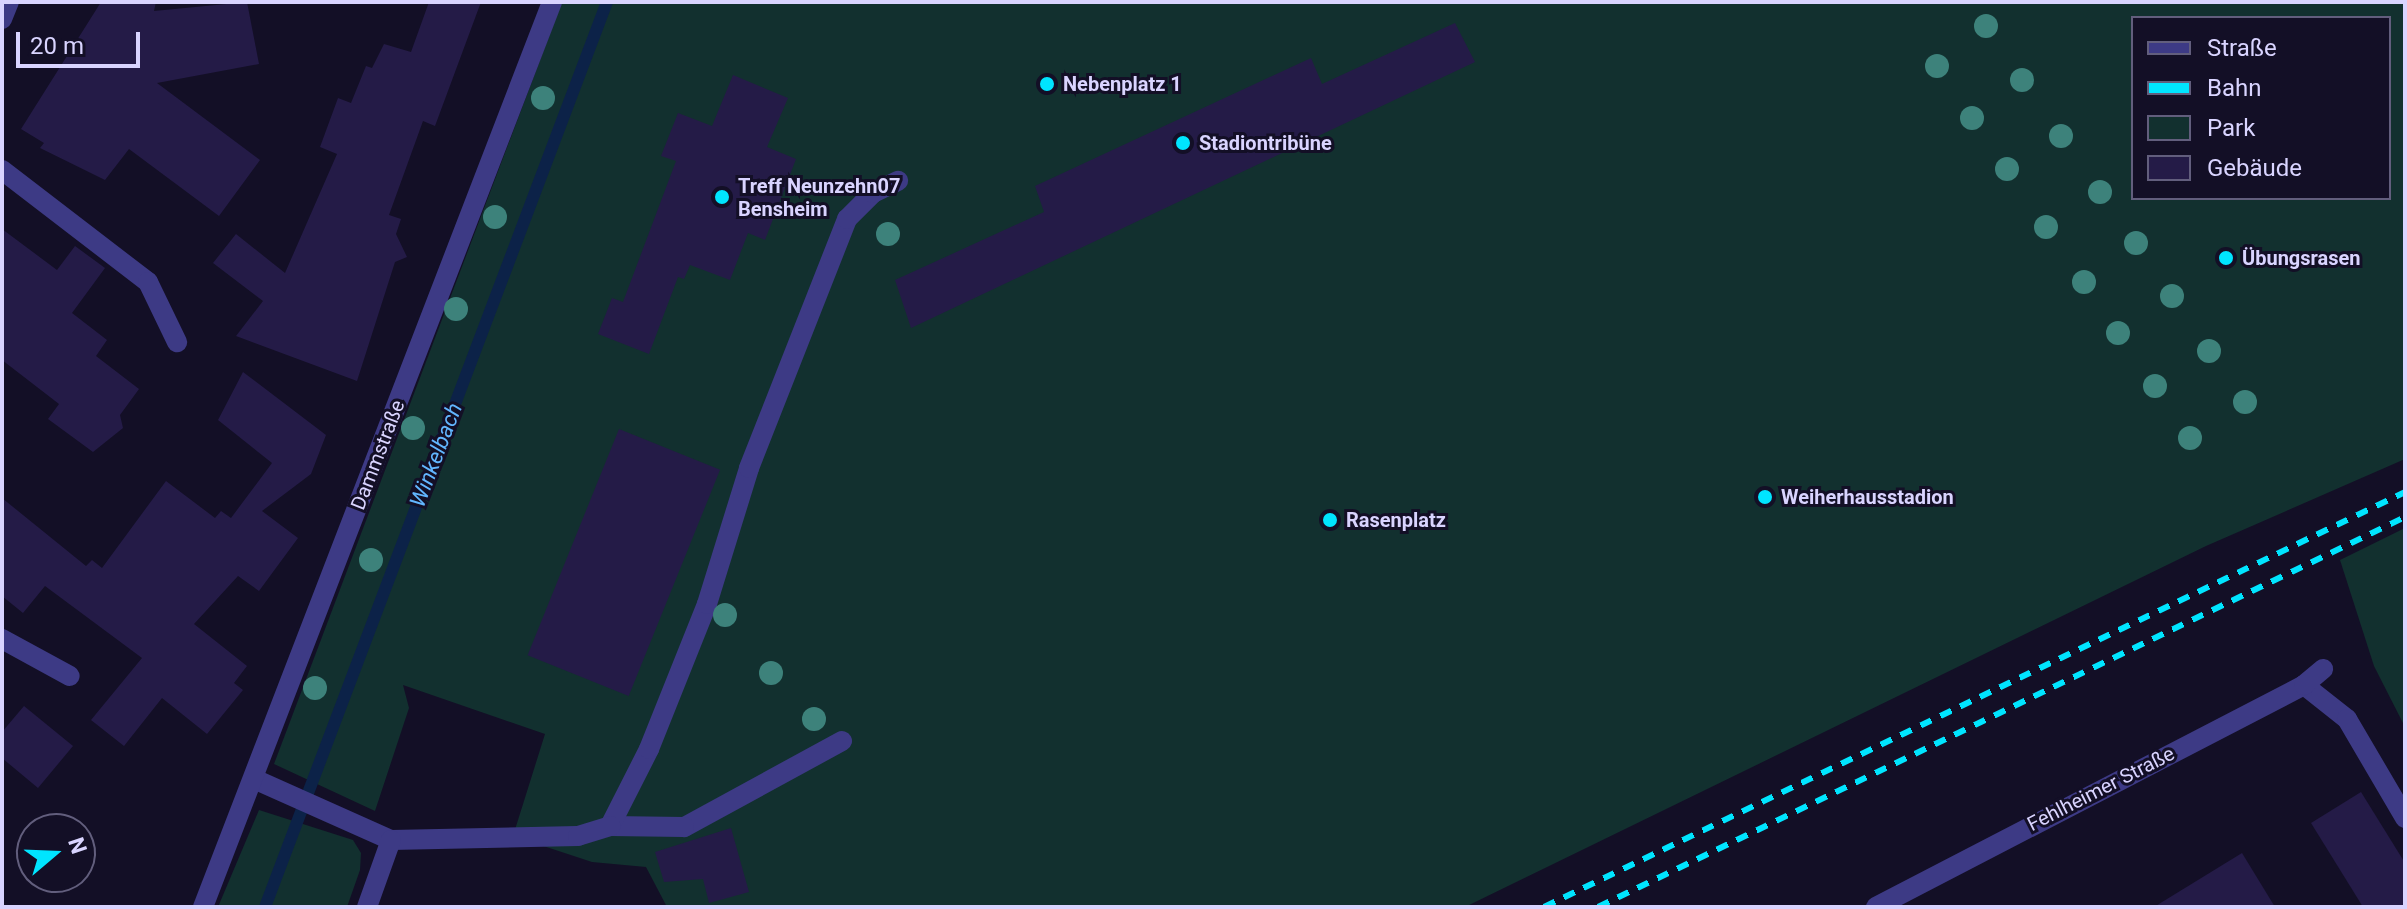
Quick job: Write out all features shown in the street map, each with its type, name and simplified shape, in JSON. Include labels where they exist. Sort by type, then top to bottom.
[{"type":"street","points":[[2,19],[9,2]]},
{"type":"street","name":"Dammstraße","points":[[203,907],[262,784],[552,2]]},
{"type":"street","points":[[2,170],[148,282],[177,342]]},
{"type":"street","points":[[610,826],[649,749],[707,604],[754,454],[847,219],[873,193],[898,181]]},
{"type":"street","points":[[2,639],[70,676]]},
{"type":"street","name":"Fehlheimer Straße","points":[[1876,907],[2304,685],[2323,669]]},
{"type":"street","points":[[2304,685],[2347,719],[2405,818]]},
{"type":"street","points":[[262,784],[391,840],[578,836],[610,826],[684,827],[842,741]]},
{"type":"street","points":[[367,907],[391,840]]},
{"type":"green space","name":"Weiherhausstadion","points":[[562,2],[2405,2],[2405,459],[2206,546],[1465,907],[667,907],[646,867],[592,862],[513,836],[545,734],[403,685],[409,708],[375,811],[274,764]]},
{"type":"green space","points":[[2405,528],[2405,727],[2374,666],[2340,560]]},
{"type":"green space","points":[[259,810],[353,840],[361,853],[360,870],[347,907],[218,907]]},
{"type":"building","points":[[101,2],[156,2],[154,11],[247,2],[259,64],[157,83],[260,160],[219,216],[129,149],[105,180],[40,148],[44,143],[21,129]]},
{"type":"building","points":[[429,2],[481,2],[435,126],[423,121],[389,215],[401,219],[396,234],[407,257],[395,262],[357,381],[236,336],[263,301],[213,263],[236,234],[285,273],[337,154],[320,147],[338,98],[351,103],[366,66],[372,68],[384,44],[411,52]]},
{"type":"building","points":[[1455,23],[1475,62],[911,328],[895,280],[1044,212],[1035,186],[1311,58],[1322,84]]},
{"type":"building","name":"Treff Neunzehn07 Bensheim","points":[[733,75],[788,98],[767,147],[796,159],[765,240],[748,233],[730,280],[690,265],[684,279],[678,277],[649,354],[598,334],[612,298],[623,302],[676,161],[661,156],[678,113],[712,126]]},
{"type":"building","points":[[2,229],[57,270],[75,246],[105,268],[72,313],[107,340],[96,356],[139,389],[120,415],[123,428],[93,452],[48,419],[59,404],[2,360]]},
{"type":"building","points":[[243,372],[326,435],[311,474],[262,511],[298,538],[259,591],[238,576],[194,624],[247,666],[234,683],[243,690],[207,734],[162,698],[124,746],[91,720],[142,658],[45,586],[23,613],[2,596],[2,498],[86,566],[92,560],[102,568],[166,481],[215,518],[221,511],[231,518],[272,463],[218,420]]},
{"type":"building","points":[[619,429],[720,470],[629,696],[528,655]]},
{"type":"building","points":[[24,706],[73,746],[38,788],[2,758],[2,732]]},
{"type":"building","points":[[2361,792],[2405,863],[2405,907],[2363,907],[2311,823]]},
{"type":"building","points":[[731,828],[749,892],[709,903],[703,879],[664,882],[655,852]]},
{"type":"building","points":[[2242,853],[2275,907],[2154,907]]},
{"type":"waterway","name":"Winkelbach","points":[[265,907],[607,2]]},
{"type":"railway","points":[[1544,907],[2405,492]]},
{"type":"railway","points":[[1598,907],[2405,517]]},
{"type":"place","name":"Nebenplatz 1","points":[[1047,84]]},
{"type":"place","name":"Stadiontribüne","points":[[1183,143]]},
{"type":"place","name":"Treff Neunzehn07 Bensheim","points":[[722,197]]},
{"type":"place","name":"Übungsrasen","points":[[2226,258]]},
{"type":"place","name":"Weiherhausstadion","points":[[1765,497]]},
{"type":"place","name":"Rasenplatz","points":[[1330,520]]}]
